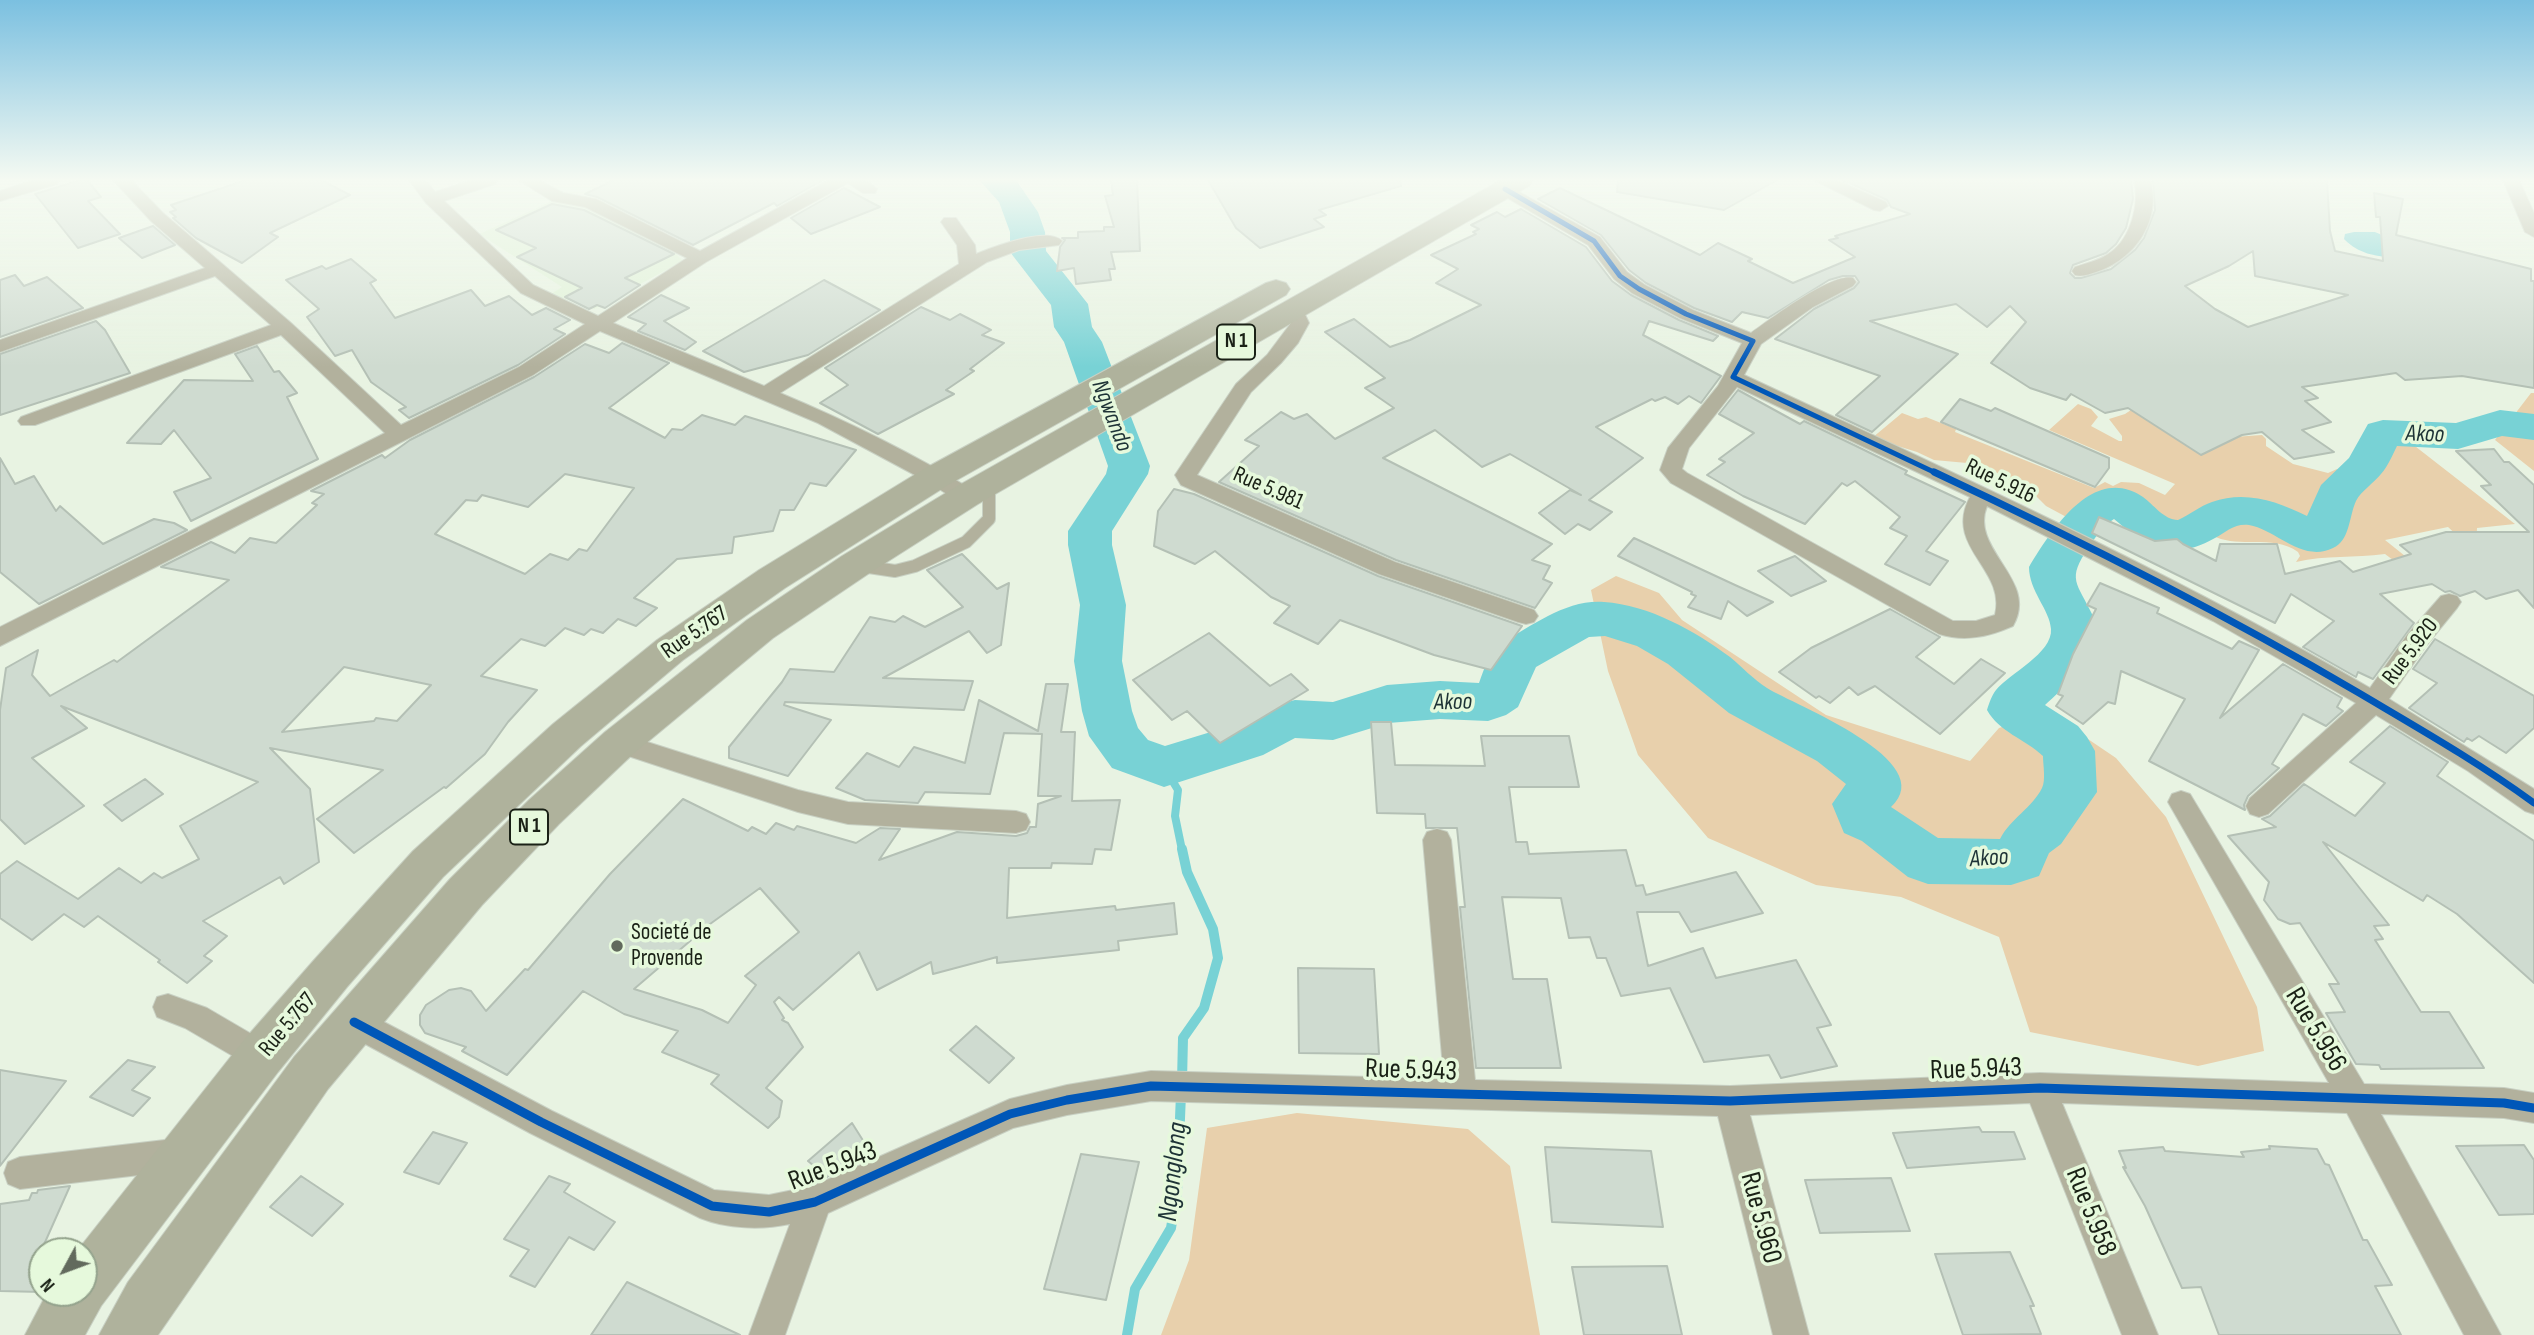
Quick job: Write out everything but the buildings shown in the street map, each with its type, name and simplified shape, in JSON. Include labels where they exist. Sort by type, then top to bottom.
[{"type":"highway","points":[[1166,365],[1364,242]]},
{"type":"highway","name":"N 1","points":[[127,1335],[147,1301],[310,1073],[466,892],[544,812],[619,743],[760,629],[855,565],[963,485],[1040,437],[1166,365],[1294,310],[1413,242]]},
{"type":"highway","name":"Rue 5.767","points":[[98,1268],[261,1056],[331,973],[428,864],[567,735],[670,650],[772,579],[963,485]]},
{"type":"highway","points":[[53,1335],[70,1307]]},
{"type":"street","points":[[185,242],[284,327],[398,434]]},
{"type":"street","points":[[478,242],[527,289],[599,324],[825,419],[963,485]]},
{"type":"street","points":[[669,242],[700,258]]},
{"type":"street","points":[[0,637],[526,371],[729,242]]},
{"type":"street","points":[[965,242],[968,266]]},
{"type":"street","points":[[766,393],[981,258],[1016,245],[1041,242]]},
{"type":"street","points":[[1596,242],[1605,250],[1622,278],[1652,298],[1753,341]]},
{"type":"street","points":[[2081,271],[2116,257],[2130,242]]},
{"type":"street","points":[[0,346],[216,270]]},
{"type":"street","points":[[1847,282],[1805,303],[1753,341],[1723,397],[1671,460],[1671,470],[1679,478],[1947,628],[1964,632],[1982,631],[2005,620],[2011,608],[2008,593],[1977,537],[1972,521],[1982,494]]},
{"type":"street","name":"Rue 5.981","points":[[1294,310],[1300,323],[1291,339],[1236,397],[1186,474],[1189,480],[1320,541],[1387,568],[1526,616]]},
{"type":"street","points":[[28,421],[284,327]]},
{"type":"street","name":"Rue 5.916","points":[[1733,377],[1982,494],[2219,612],[2374,702],[2534,803]]},
{"type":"street","name":"Rue 5.920","points":[[2259,807],[2374,702],[2416,641],[2449,602]]},
{"type":"street","points":[[619,743],[798,801],[848,813],[1016,822]]},
{"type":"street","name":"Rue 5.956","points":[[2181,802],[2356,1099],[2483,1335]]},
{"type":"street","points":[[1437,840],[1461,1093]]},
{"type":"street","points":[[168,1007],[196,1018],[261,1056]]},
{"type":"street","name":"Rue 5.943","points":[[354,1022],[541,1122],[712,1206],[769,1212],[815,1202],[1010,1114],[1067,1100],[1151,1086],[1730,1101],[2040,1088],[2504,1103],[2534,1108]]},
{"type":"street","name":"Rue 5.958","points":[[2040,1088],[2140,1335]]},
{"type":"street","name":"Rue 5.960","points":[[1730,1101],[1791,1335]]},
{"type":"street","points":[[20,1172],[186,1153]]},
{"type":"street","points":[[766,1335],[815,1202]]},
{"type":"shaded area","points":[[492,242],[664,242],[683,261],[594,309],[551,294],[562,287]]},
{"type":"shaded area","points":[[2531,393],[2534,393],[2534,471],[2495,440]]},
{"type":"shaded area","points":[[2078,404],[2091,409],[2098,417],[2091,426],[2119,441],[2122,441],[2122,436],[2109,419],[2125,414],[2140,404],[2234,437],[2262,435],[2266,439],[2266,446],[2293,464],[2328,473],[2337,469],[2350,473],[2335,486],[2319,524],[2315,527],[2272,510],[2249,506],[2226,508],[2184,524],[2170,524],[2155,518],[2121,495],[2113,494],[2096,500],[2072,520],[1997,473],[1967,463],[1934,460],[1872,438],[1902,413],[1918,419],[1926,417],[1956,429],[1955,432],[2094,488],[2105,482],[2113,486],[2121,482],[2139,483],[2165,495],[2175,484],[2049,430]]},
{"type":"shaded area","points":[[2404,441],[2411,443],[2515,524],[2477,528],[2476,553],[2448,527],[2385,540],[2415,564],[2393,560],[2385,554],[2296,562],[2300,556],[2298,552],[2288,546],[2233,541],[2212,535],[2217,525],[2249,515],[2268,520],[2306,539],[2326,543],[2331,539],[2337,508],[2342,501],[2364,482],[2390,448]]},
{"type":"shaded area","points":[[1616,576],[1659,593],[1682,620],[1826,715],[1970,761],[1999,728],[2048,712],[2116,758],[2166,817],[2257,1007],[2264,1051],[2198,1066],[2030,1032],[1999,937],[1901,897],[1816,885],[1708,838],[1638,755],[1608,671],[1591,590]]},
{"type":"shaded area","points":[[1297,1113],[1468,1129],[1510,1166],[1540,1335],[1161,1335],[1189,1260],[1207,1128]]},
{"type":"water","points":[[2348,242],[2401,243],[2396,258],[2374,255]]},
{"type":"waterway","name":"Akoo","points":[[1028,242],[1028,252],[1069,304],[1073,327],[1083,342],[1129,466],[1127,474],[1090,531],[1090,545],[1103,605],[1098,661],[1107,711],[1115,736],[1130,754],[1164,767],[1245,741],[1282,722],[1295,719],[1333,721],[1387,704],[1440,700],[1488,702],[1500,694],[1512,660],[1519,655],[1581,621],[1605,619],[1637,627],[1670,642],[1711,669],[1752,703],[1819,738],[1850,758],[1877,783],[1877,788],[1859,804],[1863,818],[1881,826],[1928,861],[2019,860],[2027,840],[2042,828],[2070,792],[2069,751],[2060,740],[2038,724],[2012,710],[2014,703],[2060,661],[2072,640],[2075,629],[2052,578],[2052,567],[2085,520],[2096,510],[2117,501],[2156,530],[2171,535],[2199,528],[2227,512],[2251,511],[2310,536],[2320,537],[2325,531],[2336,495],[2366,465],[2383,433],[2458,436],[2500,423],[2534,427]]},
{"type":"waterway","name":"Ngonglong","points":[[1164,767],[1178,790],[1175,816],[1182,850]]},
{"type":"waterway","name":"Ngonglong","points":[[1182,849],[1187,872],[1213,929],[1218,958],[1204,1008],[1183,1038],[1182,1081]]},
{"type":"waterway","name":"Ngonglong","points":[[1127,1335],[1135,1289],[1171,1228],[1177,1191],[1181,1094]]},
{"type":"cycle path","points":[[1595,242],[1620,276],[1639,289],[1686,314],[1753,341],[1733,377],[2060,532],[2221,615],[2300,658],[2437,740],[2534,803]]},
{"type":"cycle path","points":[[354,1022],[541,1122],[712,1206],[769,1212],[815,1202],[1010,1114],[1067,1100],[1151,1086],[1730,1101],[2040,1088],[2504,1103],[2534,1108]]},
{"type":"place","name":"Societé de Provende","points":[[617,946]]},
{"type":"water label","name":"Ngwando","points":[[1111,416]]}]
